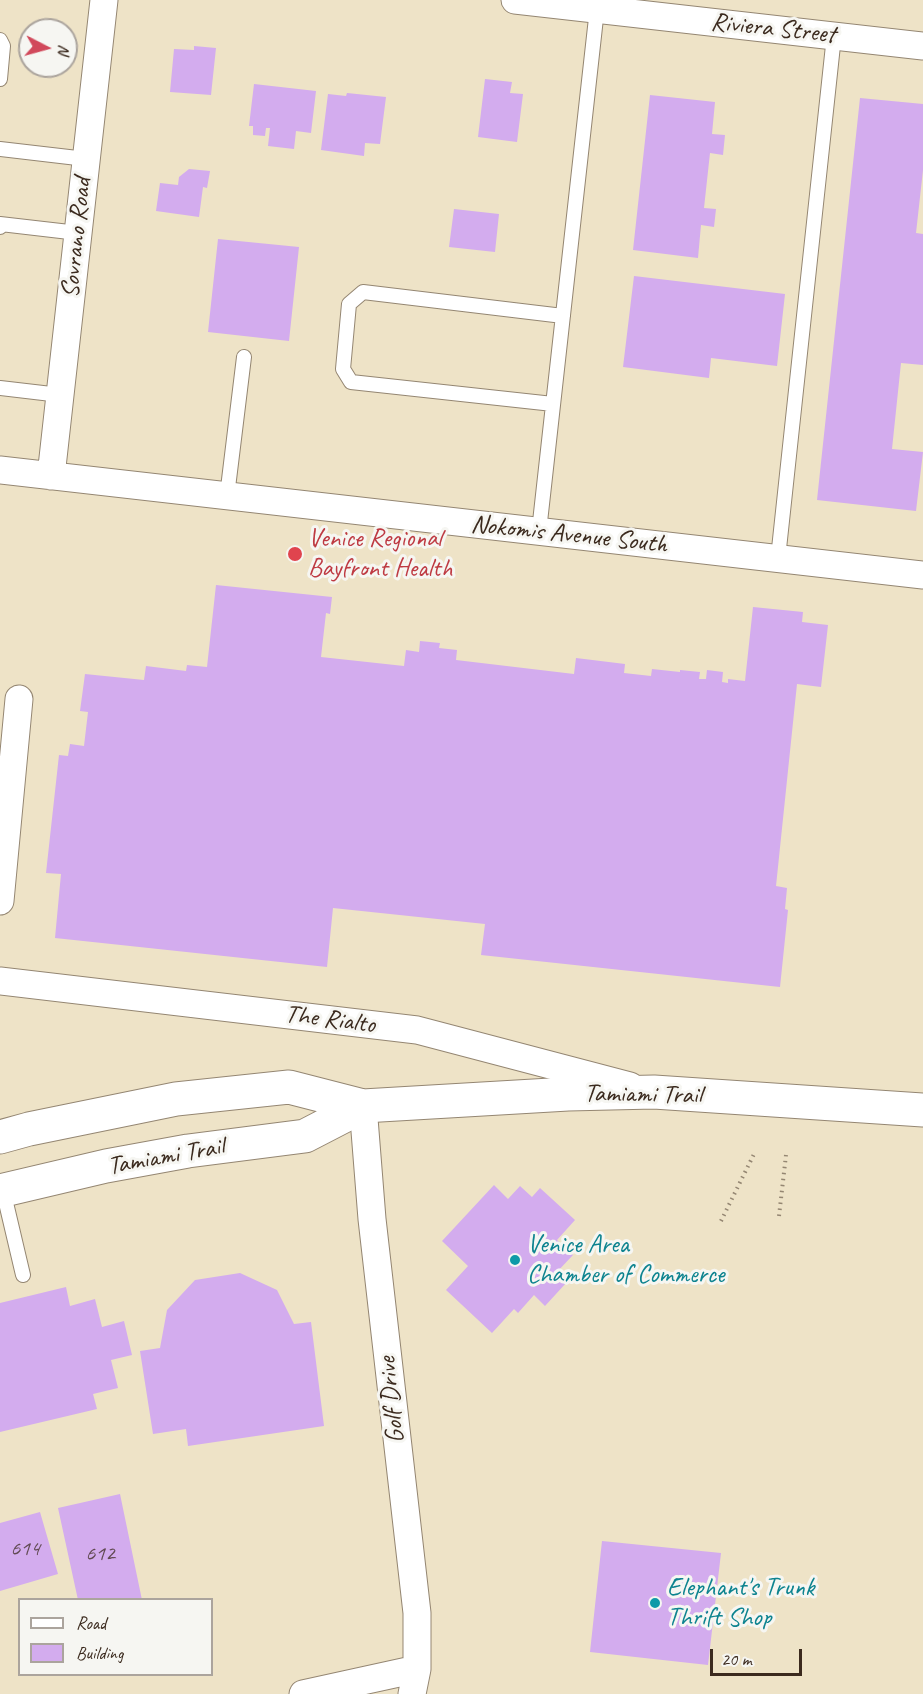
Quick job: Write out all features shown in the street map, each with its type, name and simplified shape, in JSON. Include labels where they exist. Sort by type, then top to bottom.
[{"type":"main road","name":"Tamiami Trail","points":[[0,1137],[176,1099],[289,1087],[363,1106],[568,1094],[654,1092],[923,1110]]},
{"type":"main road","name":"Tamiami Trail","points":[[1,1186],[188,1151],[305,1136],[363,1106]]},
{"type":"street","name":"Sovrano Road","points":[[51,476],[104,0]]},
{"type":"street","name":"Riviera Street","points":[[515,0],[597,9],[662,8],[834,36],[923,46]]},
{"type":"street","name":"Nokomis Avenue South","points":[[0,470],[923,574]]},
{"type":"street","points":[[0,902],[19,699]]},
{"type":"street","name":"The Rialto","points":[[0,981],[417,1030],[654,1092]]},
{"type":"street","name":"Golf Drive","points":[[363,1106],[373,1230],[417,1613],[415,1682]]},
{"type":"street","points":[[303,1694],[415,1682]]},
{"type":"lane","points":[[539,531],[597,9]]},
{"type":"lane","points":[[778,558],[834,36]]},
{"type":"lane","points":[[0,40],[3,46],[0,79]]},
{"type":"lane","points":[[0,149],[86,159]]},
{"type":"lane","points":[[0,228],[0,224],[78,233]]},
{"type":"lane","points":[[553,404],[351,382],[343,369],[349,304],[363,292],[563,316]]},
{"type":"lane","points":[[227,496],[244,357]]},
{"type":"lane","points":[[0,388],[60,395]]},
{"type":"lane","points":[[1,1186],[23,1275]]},
{"type":"path","points":[[721,1221],[755,1152]]},
{"type":"path","points":[[779,1216],[786,1155]]},
{"type":"building","points":[[194,46],[216,48],[211,95],[170,92],[174,49],[194,50]]},
{"type":"building","points":[[485,79],[512,82],[510,93],[523,94],[517,142],[478,137]]},
{"type":"building","points":[[254,84],[316,91],[311,133],[296,131],[294,149],[268,146],[270,128],[266,128],[265,136],[253,135],[253,126],[249,126]]},
{"type":"building","points":[[347,93],[386,97],[380,144],[365,143],[364,156],[321,150],[328,94],[346,96]]},
{"type":"building","points":[[650,95],[715,102],[712,134],[725,135],[723,155],[710,153],[704,208],[716,209],[714,227],[701,225],[698,258],[633,250]]},
{"type":"building","points":[[860,98],[923,104],[923,170],[916,233],[923,234],[923,365],[901,363],[892,449],[923,452],[916,511],[817,500]]},
{"type":"building","points":[[189,169],[210,171],[207,188],[203,187],[199,217],[156,211],[160,183],[178,185],[179,177]]},
{"type":"building","points":[[454,209],[499,214],[495,252],[449,247]]},
{"type":"building","points":[[218,239],[299,247],[289,341],[208,332]]},
{"type":"building","points":[[634,276],[785,294],[777,366],[711,358],[709,378],[623,367]]},
{"type":"building","points":[[216,585],[332,597],[330,614],[326,613],[321,657],[404,666],[406,650],[419,652],[420,641],[440,643],[439,648],[457,650],[456,660],[574,674],[576,658],[625,664],[624,673],[651,676],[652,669],[700,672],[699,679],[706,679],[707,670],[723,672],[722,682],[728,683],[728,679],[745,681],[753,607],[803,612],[802,622],[828,625],[821,687],[797,684],[776,886],[787,888],[785,909],[788,910],[780,987],[481,955],[485,924],[333,908],[327,967],[55,938],[61,874],[46,873],[59,755],[68,756],[70,744],[84,746],[88,712],[80,711],[85,674],[144,680],[146,666],[186,671],[187,665],[207,667]]},
{"type":"building","name":"Venice Area Chamber of Commerce","points":[[494,1185],[508,1199],[520,1186],[532,1197],[540,1188],[575,1220],[557,1240],[573,1255],[556,1273],[567,1282],[545,1306],[534,1295],[518,1313],[514,1309],[492,1333],[446,1290],[468,1266],[442,1241]]},
{"type":"building","points":[[240,1273],[277,1290],[294,1324],[311,1322],[324,1426],[188,1446],[186,1429],[153,1434],[140,1351],[160,1348],[167,1310],[195,1280]]},
{"type":"building","points":[[66,1287],[70,1306],[95,1299],[102,1327],[124,1321],[132,1355],[111,1360],[118,1388],[93,1394],[97,1409],[0,1432],[0,1303]]},
{"type":"building","points":[[120,1494],[142,1598],[78,1598],[58,1508]]},
{"type":"building","points":[[40,1512],[58,1574],[0,1591],[0,1523]]},
{"type":"building","name":"Elephant's Trunk Thrift Shop","points":[[602,1541],[721,1553],[708,1665],[590,1652]]},
{"type":"place","name":"Venice Regional Bayfront Health","points":[[295,554]]},
{"type":"place","name":"Venice Area Chamber of Commerce","points":[[515,1260]]},
{"type":"place","name":"Elephant's Trunk Thrift Shop","points":[[655,1603]]}]
